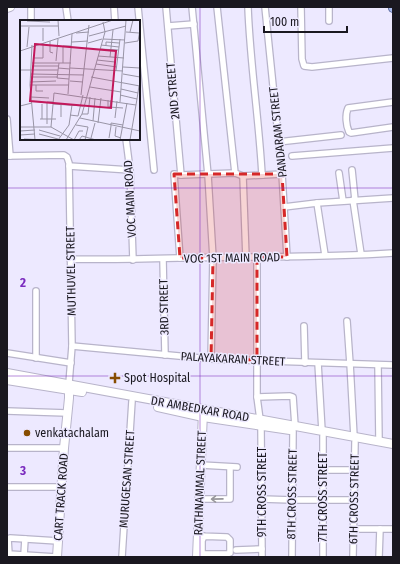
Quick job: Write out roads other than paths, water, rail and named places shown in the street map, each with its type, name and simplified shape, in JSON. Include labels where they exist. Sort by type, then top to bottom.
[{"type":"main road","name":"DR AMBEDKAR ROAD","points":[[7,373],[203,413]]},
{"type":"main road","points":[[7,380],[69,386]]},
{"type":"main road","name":"DR AMBEDKAR ROAD","points":[[69,386],[132,401],[323,434],[393,444]]},
{"type":"main road","name":"CART TRACK ROAD","points":[[56,557],[69,386]]},
{"type":"main road","name":"RATHNAMMAL STREET","points":[[198,557],[201,536],[200,499],[203,413]]},
{"type":"main road","name":"DR AMBEDKAR ROAD","points":[[354,439],[393,449]]},
{"type":"street","points":[[31,7],[31,20]]},
{"type":"street","points":[[66,7],[68,20]]},
{"type":"street","points":[[114,7],[115,20]]},
{"type":"street","points":[[138,7],[139,20]]},
{"type":"street","name":"2ND STREET","points":[[166,7],[181,175]]},
{"type":"street","points":[[192,7],[208,175],[213,258],[211,359]]},
{"type":"street","points":[[217,7],[235,173]]},
{"type":"street","points":[[248,7],[250,46],[257,104],[262,175]]},
{"type":"street","name":"PANDARAM STREET","points":[[266,7],[282,174],[287,257]]},
{"type":"street","points":[[300,7],[302,58],[304,66],[312,67],[393,58]]},
{"type":"street","points":[[329,7],[329,21]]},
{"type":"street","points":[[168,26],[194,24]]},
{"type":"street","points":[[140,27],[154,170]]},
{"type":"street","points":[[393,102],[348,108],[346,116],[347,128],[351,133],[393,128]]},
{"type":"street","points":[[7,119],[9,156],[64,156],[68,160],[70,166],[130,170]]},
{"type":"street","points":[[278,142],[341,135]]},
{"type":"street","name":"VOC MAIN ROAD","points":[[126,140],[130,170],[133,260]]},
{"type":"street","points":[[292,156],[393,148]]},
{"type":"street","name":"MUTHUVEL STREET","points":[[69,386],[72,346],[70,166]]},
{"type":"street","points":[[352,170],[354,200],[361,254]]},
{"type":"street","points":[[180,258],[174,174],[208,175],[235,173],[243,176],[282,174]]},
{"type":"street","points":[[339,173],[343,201]]},
{"type":"street","points":[[243,176],[246,258]]},
{"type":"street","points":[[284,207],[317,203],[393,198]]},
{"type":"street","points":[[317,203],[324,255]]},
{"type":"street","name":"VOC 1ST MAIN ROAD","points":[[70,259],[133,260],[246,258],[393,253]]},
{"type":"street","name":"9TH CROSS STREET","points":[[257,257],[256,360],[257,397],[261,423],[262,557]]},
{"type":"street","name":"3RD STREET","points":[[163,259],[165,355]]},
{"type":"street","points":[[36,291],[36,358]]},
{"type":"street","name":"6TH CROSS STREET","points":[[347,321],[354,439],[353,557]]},
{"type":"street","points":[[304,326],[305,363]]},
{"type":"street","name":"PALAYAKARAN STREET","points":[[72,346],[211,359],[305,363],[393,364]]},
{"type":"street","points":[[7,353],[71,363]]},
{"type":"street","name":"7TH CROSS STREET","points":[[318,363],[323,434],[323,557]]},
{"type":"street","points":[[378,364],[379,441]]},
{"type":"street","name":"8TH CROSS STREET","points":[[257,397],[293,397],[292,557]]},
{"type":"street","name":"MURUGESAN STREET","points":[[122,557],[132,401]]},
{"type":"street","points":[[7,411],[67,413]]},
{"type":"street","points":[[7,448],[64,448]]},
{"type":"street","points":[[201,465],[237,467]]},
{"type":"street","points":[[200,499],[230,499],[230,467]]},
{"type":"street","points":[[323,470],[354,470]]},
{"type":"street","points":[[7,487],[61,487]]},
{"type":"street","points":[[262,498],[292,500],[354,500]]},
{"type":"street","points":[[353,529],[393,529]]},
{"type":"street","points":[[379,557],[380,529]]},
{"type":"street","points":[[201,536],[229,538],[230,553],[202,554],[201,536]]},
{"type":"street","points":[[56,557],[8,554],[8,539],[58,541]]},
{"type":"street","points":[[24,555],[25,539]]},
{"type":"street","points":[[236,550],[262,549]]},
{"type":"place","name":"Spot Hospital","points":[[115,378]]},
{"type":"place","name":"venkatachalam","points":[[27,433]]}]
